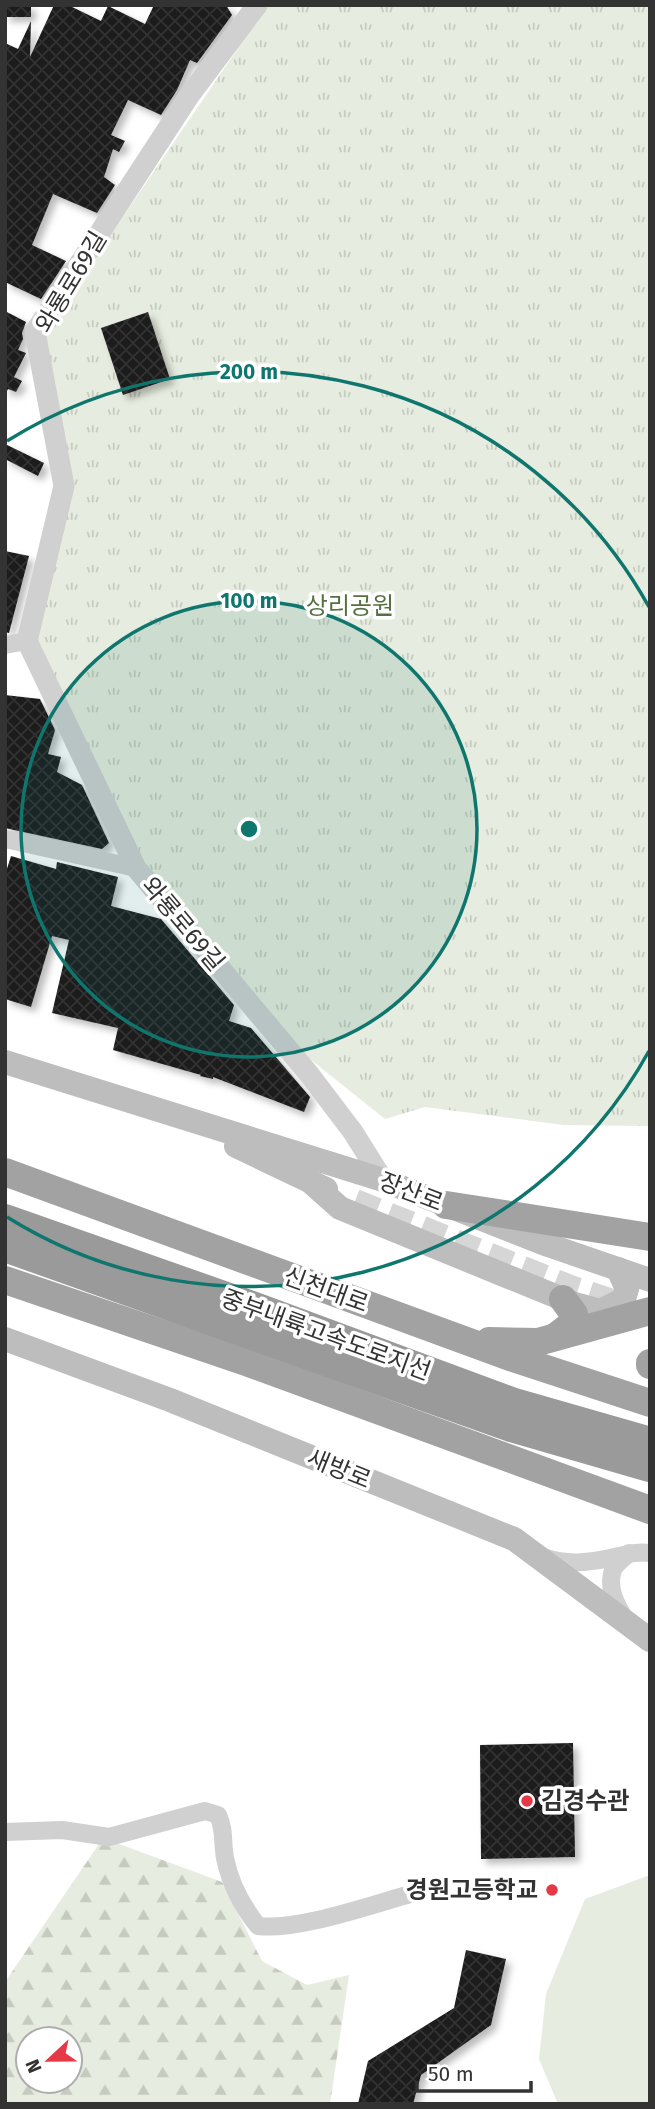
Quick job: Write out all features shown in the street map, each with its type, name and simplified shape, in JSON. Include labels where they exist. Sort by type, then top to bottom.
[{"type":"highway","name":"신천대로","points":[[5,1172],[458,1338],[650,1403]]},
{"type":"highway","points":[[446,1205],[650,1237]]},
{"type":"highway","name":"중부내륙고속도로지선","points":[[5,1220],[263,1311],[514,1404],[650,1443]]},
{"type":"highway","name":"중부내륙고속도로지선","points":[[5,1246],[511,1426],[650,1466]]},
{"type":"highway","points":[[5,1280],[249,1363],[650,1510]]},
{"type":"highway","points":[[555,1337],[572,1324],[574,1314],[563,1299]]},
{"type":"highway","points":[[458,1338],[538,1342],[650,1311]]},
{"type":"main road","name":"장산로","points":[[5,1062],[383,1180],[548,1245],[650,1280]]},
{"type":"main road","name":"장산로","points":[[170,1113],[313,1184],[348,1198]]},
{"type":"main road","points":[[313,1184],[341,1208],[563,1299],[601,1311],[624,1299],[627,1289],[618,1269]]},
{"type":"main road","name":"새방로","points":[[5,1339],[208,1416],[514,1539],[650,1640]]},
{"type":"street","name":"와룡로69길","points":[[257,5],[189,96],[35,332],[64,486],[27,641],[136,868],[309,1074],[353,1132],[383,1180]]},
{"type":"street","points":[[5,645],[27,641]]},
{"type":"street","points":[[5,839],[136,868]]},
{"type":"street","points":[[530,1550],[562,1563],[580,1563],[629,1553],[650,1553]]},
{"type":"street","points":[[628,1622],[620,1612],[613,1595],[612,1580],[614,1568],[629,1553]]},
{"type":"street","points":[[5,1832],[62,1830],[109,1837],[205,1811],[218,1815],[224,1827],[225,1856],[232,1884],[258,1926],[273,1928],[414,1893]]},
{"type":"green space","name":"상리공원","points":[[650,5],[650,1126],[564,1125],[425,1107],[385,1119],[310,1059],[143,865],[35,636],[73,485],[44,332],[267,6]]},
{"type":"green space","points":[[103,1838],[222,1882],[262,1961],[307,1985],[349,1975],[330,2104],[5,2104],[5,1982]]},
{"type":"green space","points":[[650,1875],[650,2104],[558,2104],[539,2059],[546,1994],[585,1899]]},
{"type":"building","points":[[5,5],[31,5],[31,17],[5,17]]},
{"type":"building","points":[[54,5],[68,5],[101,21],[108,6],[145,24],[154,5],[226,5],[232,15],[197,63],[190,60],[177,90],[161,115],[128,100],[111,135],[125,141],[119,152],[113,149],[104,177],[115,185],[97,213],[53,194],[32,245],[66,261],[41,299],[5,282],[5,43],[18,49],[31,21],[30,57]]},
{"type":"building","points":[[5,311],[26,322],[18,350],[26,353],[14,377],[22,381],[16,392],[8,389],[5,395]]},
{"type":"building","points":[[148,312],[170,379],[123,395],[101,328]]},
{"type":"building","points":[[5,444],[44,463],[38,476],[5,459]]},
{"type":"building","points":[[5,551],[29,556],[9,633],[5,632]]},
{"type":"building","points":[[5,695],[40,699],[55,730],[48,754],[61,757],[57,772],[82,785],[109,843],[102,849],[5,828]]},
{"type":"building","points":[[11,856],[56,869],[57,862],[118,877],[111,906],[161,919],[234,1005],[229,1021],[251,1028],[310,1097],[304,1112],[213,1077],[200,1076],[113,1050],[118,1028],[52,1013],[69,940],[52,936],[31,1007],[5,999],[5,875]]},
{"type":"building","name":"김경수관","points":[[573,1743],[575,1857],[481,1859],[480,1745]]},
{"type":"building","points":[[466,1950],[506,1959],[491,2025],[421,2075],[413,2104],[358,2104],[368,2061],[454,2008]]},
{"type":"tunnel","points":[[355,1201],[573,1288],[631,1307]]},
{"type":"place","name":"김경수관","points":[[527,1801]]},
{"type":"place","name":"경원고등학교","points":[[552,1890]]}]
